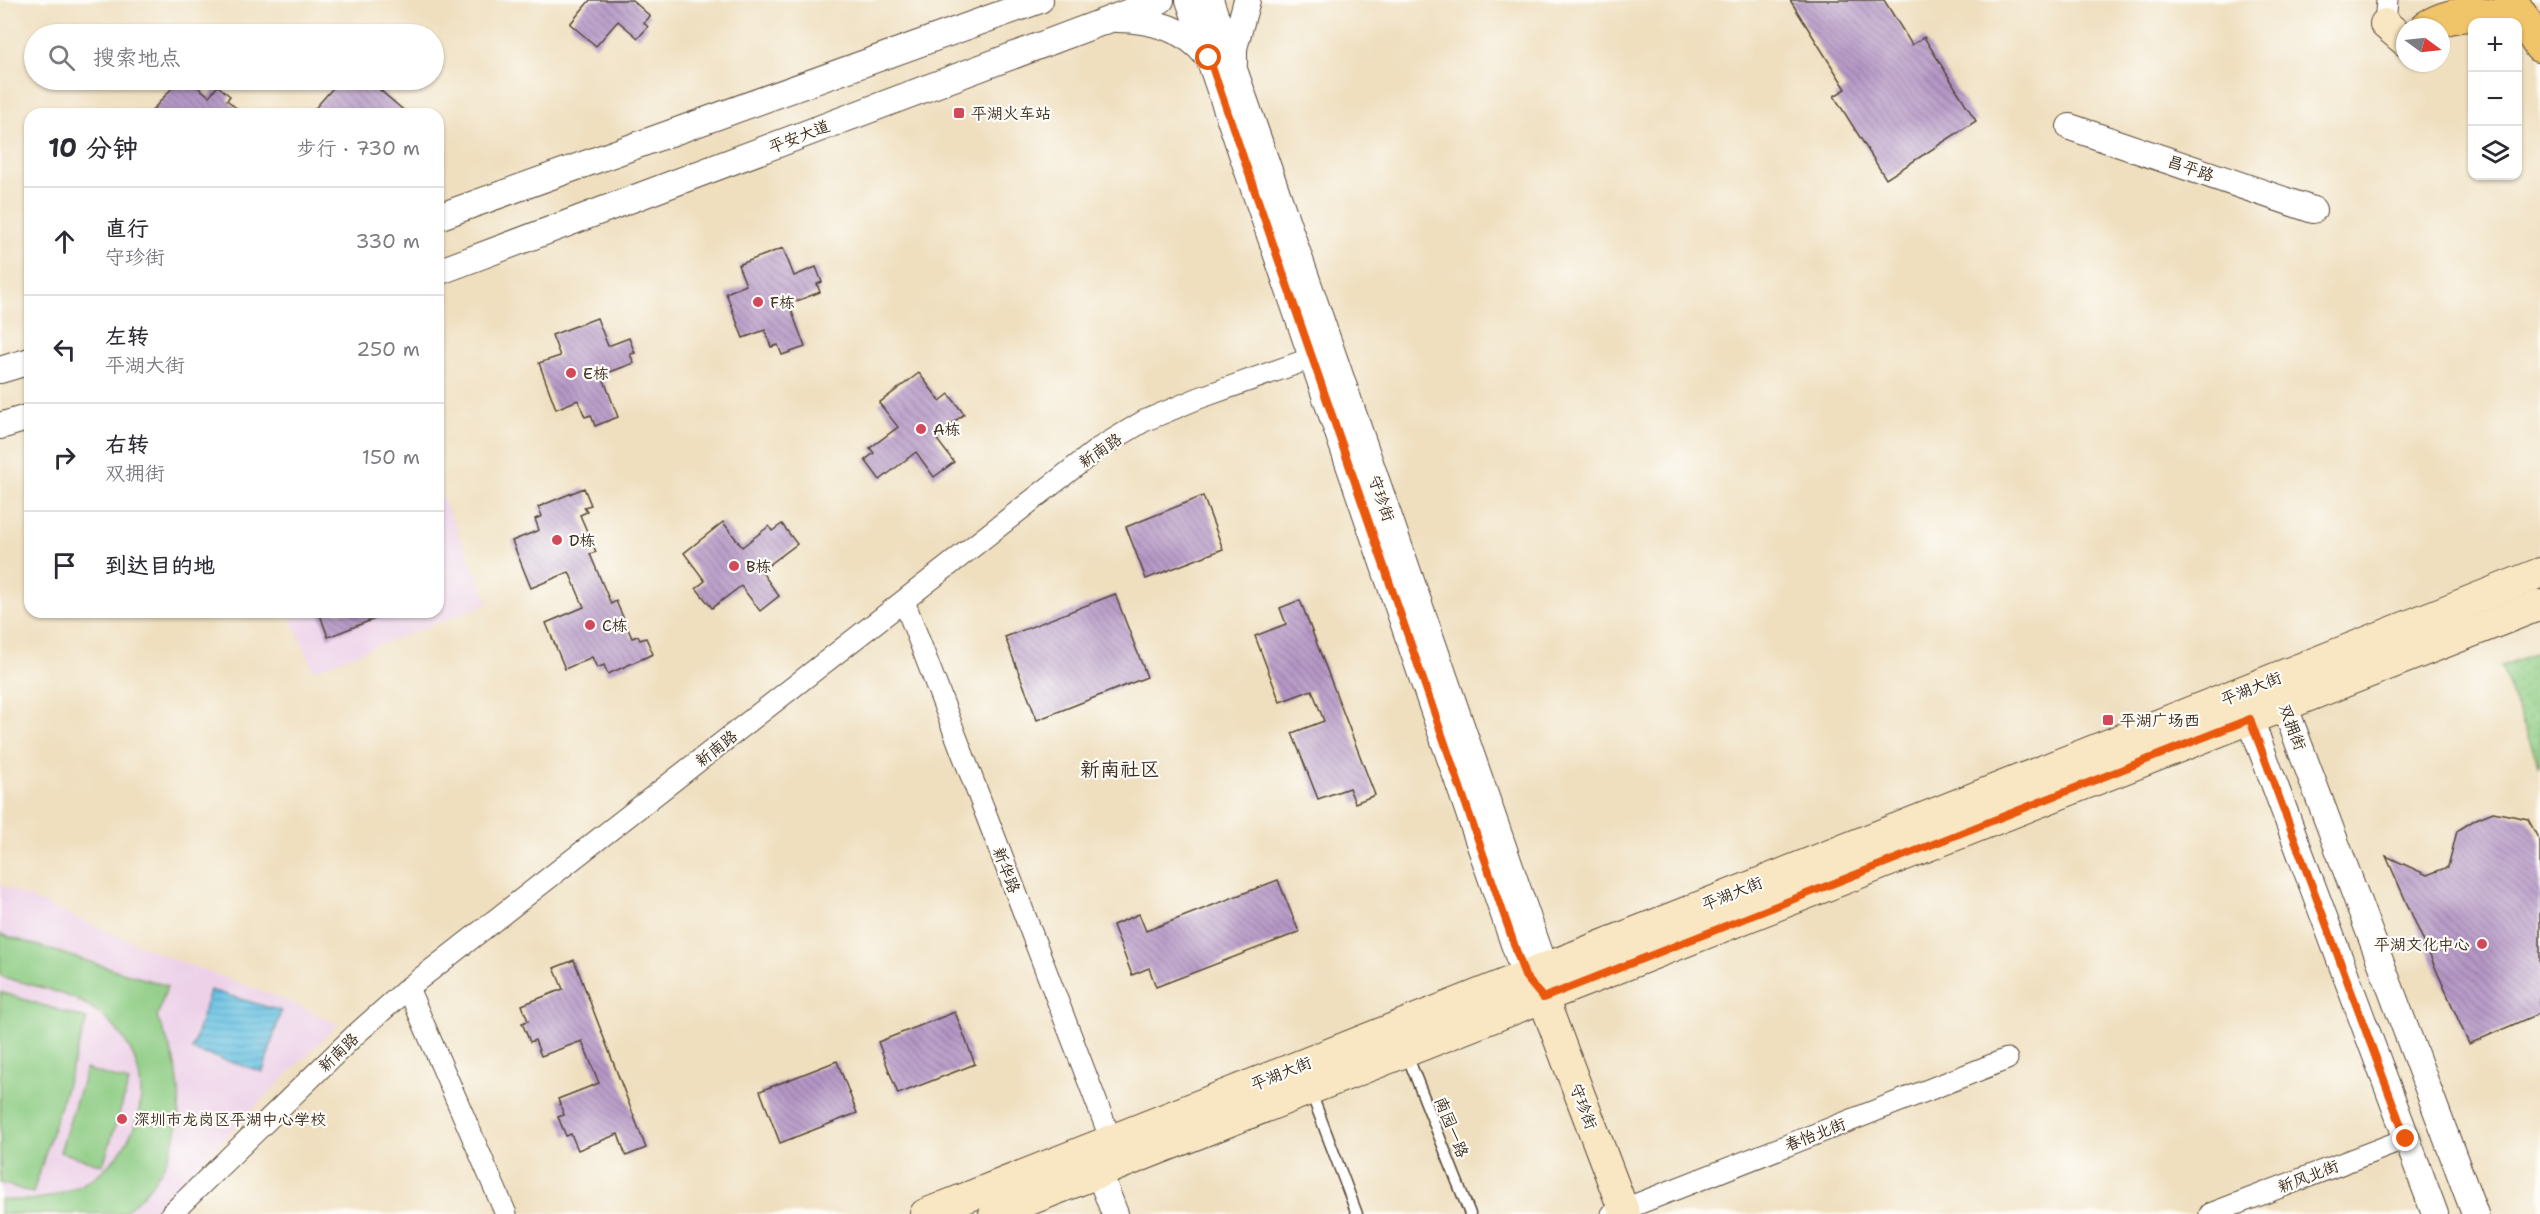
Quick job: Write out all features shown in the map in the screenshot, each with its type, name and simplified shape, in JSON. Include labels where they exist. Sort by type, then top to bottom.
[{"type":"main road","points":[[2511,0],[2526,34]]},
{"type":"main road","points":[[2443,18],[2473,13],[2498,17],[2526,34]]},
{"type":"main road","name":"平湖大街","points":[[925,1214],[1111,1140],[2250,719],[2279,692],[2540,573]]},
{"type":"main road","name":"平湖大街","points":[[994,1214],[1406,1052],[1537,981],[2279,692],[2540,605]]},
{"type":"main road","name":"守珍街","points":[[1537,981],[1620,1212]]},
{"type":"street","points":[[444,215],[1040,0]]},
{"type":"street","name":"平安大道","points":[[444,270],[1161,0]]},
{"type":"street","name":"守珍街","points":[[1190,0],[1312,358],[1537,981]]},
{"type":"street","name":"守珍街","points":[[1210,0],[1537,981]]},
{"type":"street","points":[[1234,69],[1234,48],[1247,0]]},
{"type":"street","points":[[1110,19],[1149,22],[1170,29],[1198,45],[1209,58]]},
{"type":"street","name":"昌平路","points":[[2070,127],[2313,210]]},
{"type":"street","name":"新南路","points":[[171,1214],[355,1035],[408,988],[1099,448],[1144,421],[1312,358]]},
{"type":"street","points":[[0,370],[24,363]]},
{"type":"street","points":[[0,426],[24,419]]},
{"type":"street","name":"新华路","points":[[904,601],[1111,1140]]},
{"type":"street","name":"双拥街","points":[[2279,692],[2475,1214]]},
{"type":"street","points":[[2250,719],[2435,1214]]},
{"type":"street","points":[[408,988],[506,1214]]},
{"type":"street","name":"春怡北街","points":[[1620,1212],[2007,1059]]},
{"type":"street","name":"新风北街","points":[[2210,1214],[2406,1139]]},
{"type":"street","points":[[1099,1173],[1115,1214]]},
{"type":"lane","name":"南园一路","points":[[1406,1052],[1470,1214]]},
{"type":"lane","points":[[1310,1090],[1357,1214]]},
{"type":"shaded area","points":[[444,502],[489,603],[314,670],[291,618],[444,618]]},
{"type":"shaded area","name":"深圳市龙岗区平湖中心学校","points":[[0,885],[165,956],[285,1000],[338,1024],[149,1214],[0,1214]]},
{"type":"green space","points":[[2540,652],[2540,768],[2501,666]]},
{"type":"green space","points":[[0,934],[167,986],[157,1018],[169,1045],[176,1071],[179,1098],[178,1123],[171,1148],[160,1172],[144,1194],[122,1214],[0,1214],[0,1199],[42,1198],[78,1187],[107,1166],[128,1139],[139,1108],[139,1075],[126,1043],[99,1013],[77,1000],[51,990],[0,976]]},
{"type":"green space","points":[[0,992],[87,1019],[33,1193],[0,1183]]},
{"type":"green space","points":[[86,1069],[129,1082],[103,1165],[60,1152]]},
{"type":"water","points":[[210,990],[281,1011],[263,1072],[192,1050]]},
{"type":"building","points":[[590,0],[632,0],[650,16],[644,23],[648,27],[638,38],[618,21],[596,46],[570,24]]},
{"type":"building","points":[[1790,0],[1884,0],[1912,45],[1924,37],[1976,121],[1886,179],[1834,96],[1846,89]]},
{"type":"building","points":[[170,90],[202,90],[209,96],[214,90],[223,90],[230,96],[227,100],[236,108],[154,108]]},
{"type":"building","points":[[331,90],[380,90],[401,108],[315,108]]},
{"type":"building","name":"F栋","points":[[783,248],[794,276],[816,267],[822,282],[817,284],[820,292],[789,304],[805,347],[782,355],[778,345],[771,347],[765,330],[743,338],[726,293],[746,285],[738,265]]},
{"type":"building","name":"E栋","points":[[597,318],[608,346],[629,338],[635,353],[630,354],[634,363],[602,375],[618,417],[595,426],[591,415],[585,417],[578,400],[556,409],[539,363],[560,356],[552,335]]},
{"type":"building","name":"A栋","points":[[919,373],[940,401],[949,394],[964,414],[935,437],[954,462],[934,477],[916,452],[880,480],[865,460],[874,453],[870,448],[898,427],[879,403]]},
{"type":"building","points":[[584,488],[591,505],[584,507],[587,512],[580,515],[596,552],[590,554],[611,604],[616,601],[632,638],[638,636],[640,640],[646,638],[653,654],[608,674],[604,665],[597,668],[592,657],[565,669],[546,623],[584,607],[569,572],[531,588],[512,541],[539,530],[535,519],[542,516],[538,507]]},
{"type":"building","points":[[1203,496],[1223,549],[1146,579],[1126,527]]},
{"type":"building","name":"B栋","points":[[723,522],[742,547],[769,526],[772,531],[782,524],[797,544],[761,571],[779,596],[760,611],[741,586],[712,608],[696,588],[705,581],[684,553]]},
{"type":"building","points":[[1115,594],[1147,677],[1037,720],[1005,637]]},
{"type":"building","points":[[1300,600],[1375,795],[1355,803],[1349,788],[1318,799],[1292,733],[1324,721],[1312,690],[1280,702],[1255,636],[1286,624],[1280,608]]},
{"type":"building","points":[[321,618],[377,618],[328,637]]},
{"type":"building","name":"平湖文化中心","points":[[2493,812],[2528,819],[2540,842],[2540,1013],[2469,1044],[2386,856],[2427,875],[2448,867],[2457,831]]},
{"type":"building","points":[[1278,880],[1299,932],[1156,987],[1149,968],[1132,975],[1113,925],[1139,914],[1146,931]]},
{"type":"building","points":[[574,960],[646,1148],[626,1156],[618,1134],[578,1150],[571,1134],[566,1136],[558,1117],[564,1115],[558,1099],[599,1083],[582,1041],[541,1056],[535,1040],[530,1042],[522,1023],[528,1021],[522,1005],[563,989],[554,968]]},
{"type":"building","points":[[955,1012],[975,1064],[898,1094],[878,1042]]},
{"type":"building","points":[[837,1061],[857,1113],[780,1143],[760,1091]]},
{"type":"place","name":"平湖火车站","points":[[959,113]]},
{"type":"place","name":"F栋","points":[[758,302]]},
{"type":"place","name":"E栋","points":[[571,373]]},
{"type":"place","name":"A栋","points":[[921,429]]},
{"type":"place","name":"D栋","points":[[557,540]]},
{"type":"place","name":"B栋","points":[[734,566]]},
{"type":"place","name":"C栋","points":[[590,625]]},
{"type":"place","name":"平湖广场西","points":[[2108,720]]},
{"type":"place","name":"平湖文化中心","points":[[2482,944]]},
{"type":"place","name":"深圳市龙岗区平湖中心学校","points":[[122,1119]]},
{"type":"district","name":"新南社区","points":[[1120,769]]},
{"type":"route","points":[[1209,58],[1525,976],[1543,998],[2250,719],[2406,1139]]}]
